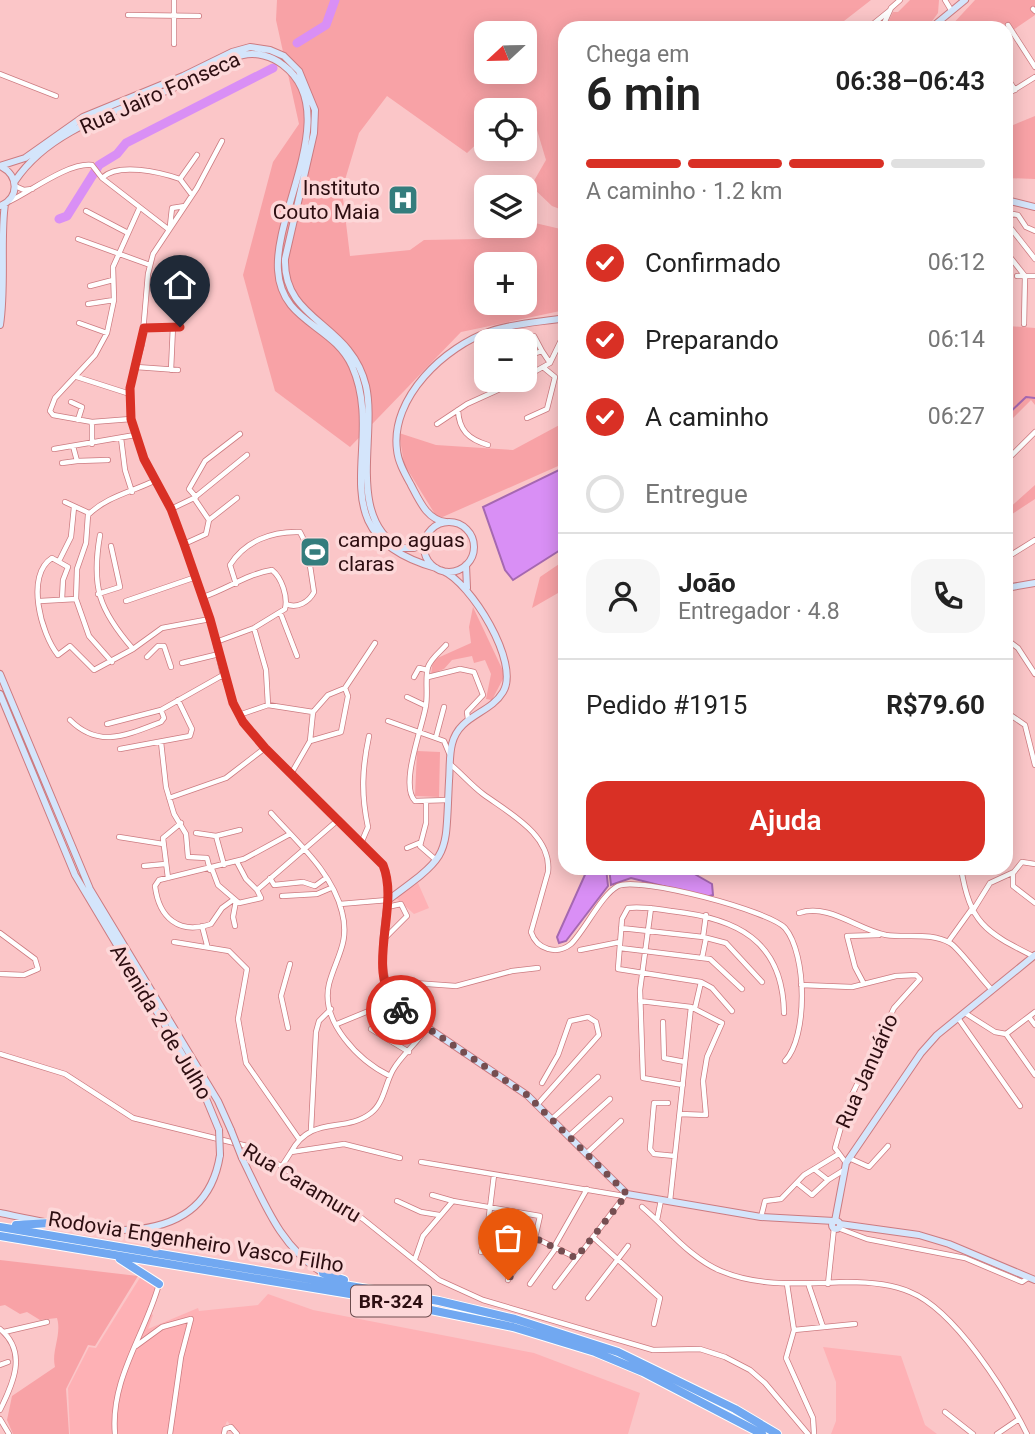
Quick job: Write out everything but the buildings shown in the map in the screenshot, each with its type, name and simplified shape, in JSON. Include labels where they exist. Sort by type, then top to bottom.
[{"type":"highway","points":[[0,1226],[51,1223]]},
{"type":"highway","name":"Rodovia Engenheiro Vasco Filho","points":[[0,1226],[439,1301],[539,1325],[618,1352],[735,1409],[777,1434]]},
{"type":"highway","name":"Rodovia Engenheiro Vasco Filho","points":[[0,1236],[357,1295],[513,1327],[595,1352],[643,1372],[762,1434]]},
{"type":"highway","points":[[100,1253],[134,1266],[159,1284]]},
{"type":"highway","points":[[323,1273],[339,1279],[427,1295],[439,1301]]},
{"type":"main road","points":[[939,21],[965,0]]},
{"type":"main road","name":"Rua Jairo Fonseca","points":[[0,166],[25,158],[83,117],[183,76],[232,51],[261,48],[289,60],[307,84],[315,118],[285,259],[287,282],[298,303],[345,343],[362,373],[368,402],[368,494],[382,529],[400,548],[414,548],[425,542]]},
{"type":"main road","name":"Rua Jairo Fonseca","points":[[15,184],[29,164],[87,123],[177,87],[235,57],[250,54],[267,56],[289,69],[304,93],[309,120],[278,259],[282,291],[292,309],[340,347],[354,370],[361,395],[362,495],[376,534],[398,555],[439,569],[467,588]]},
{"type":"main road","points":[[0,166],[9,172],[15,184],[1,218],[4,284],[0,325]]},
{"type":"main road","points":[[1013,202],[1035,207]]},
{"type":"main road","points":[[425,509],[428,534],[425,542],[426,557],[439,569],[455,571],[466,565],[473,553],[472,540],[465,528],[435,520],[425,509],[397,451],[398,427],[412,395],[441,360],[466,341],[496,330],[558,319]]},
{"type":"main road","points":[[428,534],[446,522]]},
{"type":"main road","points":[[466,565],[467,588],[499,645],[508,675],[498,699],[468,719],[454,738],[450,761],[448,837],[437,861],[387,903],[385,981],[393,1001],[499,1074],[537,1105],[626,1195],[761,1217],[919,1235],[949,1244],[1032,1279]]},
{"type":"main road","points":[[1013,587],[1035,583]]},
{"type":"main road","name":"Avenida 2 de Julho","points":[[0,674],[83,875],[214,1094],[242,1158],[284,1241],[301,1259],[323,1273]]},
{"type":"main road","name":"Avenida 2 de Julho","points":[[0,694],[75,875],[200,1084],[219,1130],[220,1155],[216,1175],[206,1194],[191,1210],[175,1220],[140,1229],[102,1232],[0,1213]]},
{"type":"main road","points":[[836,1225],[838,1202],[847,1164],[928,1045],[1034,956]]},
{"type":"street","points":[[174,0],[174,44]]},
{"type":"street","points":[[876,21],[900,0]]},
{"type":"street","points":[[945,0],[951,10]]},
{"type":"street","points":[[885,21],[891,8]]},
{"type":"street","points":[[128,15],[199,16]]},
{"type":"street","points":[[1013,33],[1035,67]]},
{"type":"street","points":[[0,74],[56,96]]},
{"type":"street","points":[[1013,87],[1015,90],[1035,77]]},
{"type":"street","points":[[222,141],[192,195],[169,228],[150,265],[144,328],[130,394],[131,419],[154,481],[171,509],[184,544],[210,619],[223,675],[239,715],[265,748],[362,841],[383,865],[388,885],[387,903]]},
{"type":"street","points":[[180,179],[197,155]]},
{"type":"street","points":[[5,204],[82,165],[96,167],[102,178],[139,209],[169,228]]},
{"type":"street","points":[[102,178],[108,172],[120,170],[164,174],[180,179],[192,195]]},
{"type":"street","points":[[15,184],[24,190],[37,188]]},
{"type":"street","points":[[169,228],[172,208],[185,206]]},
{"type":"street","points":[[131,419],[92,422],[53,415],[50,411],[55,398],[77,377],[107,333],[114,300],[113,280],[118,252],[139,209]]},
{"type":"street","points":[[86,211],[126,232]]},
{"type":"street","points":[[1013,215],[1018,215],[1026,227],[1035,231]]},
{"type":"street","points":[[1013,230],[1035,259]]},
{"type":"street","points":[[78,239],[150,265]]},
{"type":"street","points":[[1013,261],[1025,276],[1024,324]]},
{"type":"street","points":[[1017,276],[1035,276]]},
{"type":"street","points":[[90,286],[113,280]]},
{"type":"street","points":[[88,304],[114,300]]},
{"type":"street","points":[[79,323],[107,333]]},
{"type":"street","points":[[171,370],[173,326]]},
{"type":"street","points":[[144,328],[180,327]]},
{"type":"street","points":[[537,342],[550,363]]},
{"type":"street","points":[[537,371],[550,363],[558,346]]},
{"type":"street","points":[[537,353],[542,351]]},
{"type":"street","points":[[136,367],[178,370]]},
{"type":"street","points":[[527,418],[547,409],[555,377],[544,368]]},
{"type":"street","points":[[77,377],[130,394]]},
{"type":"street","points":[[437,424],[458,409],[494,392]]},
{"type":"street","points":[[71,402],[82,407],[78,420]]},
{"type":"street","points":[[458,409],[463,431],[488,445]]},
{"type":"street","points":[[92,422],[92,444]]},
{"type":"street","points":[[1013,454],[1035,432]]},
{"type":"street","points":[[184,544],[208,532],[209,520],[189,489],[203,465],[240,433]]},
{"type":"street","points":[[54,449],[135,435]]},
{"type":"street","points":[[121,438],[125,470],[132,492]]},
{"type":"street","points":[[73,446],[77,461]]},
{"type":"street","points":[[171,509],[195,497],[247,455]]},
{"type":"street","points":[[62,463],[108,460]]},
{"type":"street","points":[[89,513],[114,496],[132,492],[154,481]]},
{"type":"street","points":[[209,520],[237,498]]},
{"type":"street","points":[[65,502],[89,513]]},
{"type":"street","points":[[59,561],[71,537],[74,507]]},
{"type":"street","points":[[89,513],[86,543],[77,569],[76,599],[89,636],[112,662]]},
{"type":"street","points":[[236,584],[230,565],[245,546],[257,540],[300,532],[306,542],[314,592],[304,603],[292,606],[286,604]]},
{"type":"street","points":[[100,535],[95,567],[98,594],[111,623],[133,649]]},
{"type":"street","points":[[1013,554],[1035,540]]},
{"type":"street","points":[[98,594],[120,587],[111,546]]},
{"type":"street","points":[[62,599],[63,580],[68,567],[50,559],[39,574],[40,601],[54,650],[61,655],[70,646],[91,668],[97,670],[169,625],[210,619]]},
{"type":"street","points":[[203,597],[236,584],[243,577],[274,570],[286,604]]},
{"type":"street","points":[[126,601],[196,577]]},
{"type":"street","points":[[40,601],[76,599]]},
{"type":"street","points":[[216,642],[254,628],[280,612],[286,604]]},
{"type":"street","points":[[280,612],[298,656]]},
{"type":"street","points":[[254,628],[267,674],[268,705]]},
{"type":"street","points":[[151,635],[158,646],[166,648],[171,667]]},
{"type":"street","points":[[291,774],[310,741],[313,712],[328,695],[345,688],[375,643]]},
{"type":"street","points":[[446,645],[430,662],[426,706],[413,758],[411,798],[426,801],[449,800]]},
{"type":"street","points":[[1013,645],[1035,674]]},
{"type":"street","points":[[147,657],[158,646]]},
{"type":"street","points":[[182,663],[219,654]]},
{"type":"street","points":[[414,677],[419,668],[428,673],[460,669],[474,672],[483,695],[467,712],[468,719]]},
{"type":"street","points":[[107,724],[162,710],[223,675]]},
{"type":"street","points":[[310,741],[341,732],[348,696],[345,688]]},
{"type":"street","points":[[407,697],[426,706]]},
{"type":"street","points":[[120,749],[189,737],[192,729],[178,701]]},
{"type":"street","points":[[239,715],[268,705],[313,712]]},
{"type":"street","points":[[436,737],[444,707]]},
{"type":"street","points":[[70,720],[88,735],[121,737],[161,722],[164,718],[162,710]]},
{"type":"street","points":[[1013,717],[1025,725],[1035,765]]},
{"type":"street","points":[[388,721],[445,742],[450,761],[534,833],[549,862],[531,932],[534,940],[544,948],[563,950],[571,944],[614,888],[630,883],[651,884],[773,918],[791,938],[802,985],[797,1035],[785,1061]]},
{"type":"street","points":[[362,841],[368,827],[363,811],[362,788],[369,736]]},
{"type":"street","points":[[161,743],[169,797],[174,814],[181,823],[189,858],[207,858],[218,884],[235,901],[244,904],[257,900],[261,896],[246,879],[237,862]]},
{"type":"street","points":[[169,797],[226,778],[265,748]]},
{"type":"street","points":[[426,801],[426,821],[419,843],[423,852],[437,861]]},
{"type":"street","points":[[271,813],[305,850],[326,878],[340,904],[344,938],[342,954],[329,986],[331,1009],[337,1024],[358,1054],[372,1067],[390,1076]]},
{"type":"street","points":[[257,890],[338,820]]},
{"type":"street","points":[[168,878],[164,836],[181,823]]},
{"type":"street","points":[[197,833],[216,836],[240,830]]},
{"type":"street","points":[[235,901],[222,908],[211,924],[183,927],[169,921],[159,905],[155,886],[158,881],[168,878],[237,862],[290,834]]},
{"type":"street","points":[[216,836],[224,865]]},
{"type":"street","points":[[119,837],[163,845]]},
{"type":"street","points":[[407,848],[419,843]]},
{"type":"street","points":[[1013,872],[1021,862],[1035,864]]},
{"type":"street","points":[[144,866],[165,864]]},
{"type":"street","points":[[963,875],[971,911],[988,931],[1034,956]]},
{"type":"street","points":[[948,942],[992,881],[1006,875]]},
{"type":"street","points":[[1013,875],[1012,884],[1015,888],[1035,903]]},
{"type":"street","points":[[270,878],[274,885],[303,882],[315,886],[326,878]]},
{"type":"street","points":[[282,896],[317,894],[331,888]]},
{"type":"street","points":[[235,901],[235,926]]},
{"type":"street","points":[[340,904],[401,904],[407,916],[384,939]]},
{"type":"street","points":[[732,1011],[712,988],[701,982],[620,970],[617,966],[621,928],[628,908],[706,915],[744,932],[780,974],[784,1013]]},
{"type":"street","points":[[651,908],[640,1002],[644,1080],[683,1084]]},
{"type":"street","points":[[799,913],[826,914],[884,934]]},
{"type":"street","points":[[702,958],[706,915]]},
{"type":"street","points":[[202,926],[207,945]]},
{"type":"street","points":[[621,928],[704,937],[732,947],[762,982]]},
{"type":"street","points":[[0,933],[35,959],[38,969],[24,975],[0,974]]},
{"type":"street","points":[[864,984],[855,967],[847,936],[884,934],[931,937],[948,942],[957,947],[969,966],[993,991]]},
{"type":"street","points":[[174,942],[207,945],[229,951],[248,971],[240,997],[238,1019],[246,1063],[299,1139]]},
{"type":"street","points":[[580,950],[620,942]]},
{"type":"street","points":[[620,948],[702,958],[717,963],[742,989]]},
{"type":"street","points":[[288,1028],[281,996],[290,964]]},
{"type":"street","points":[[385,981],[456,986],[512,971],[538,968]]},
{"type":"street","name":"Rua Januário","points":[[802,985],[852,987],[903,974],[916,975],[920,979],[894,1008],[852,1094],[836,1142],[837,1155],[847,1164]]},
{"type":"street","points":[[670,1202],[685,1062],[693,1008],[701,982]]},
{"type":"street","points":[[337,1024],[393,1001]]},
{"type":"street","points":[[640,1002],[693,1008],[718,1019],[722,1025],[707,1057],[703,1081],[707,1113],[703,1116],[680,1114]]},
{"type":"street","points":[[311,1130],[316,1032],[319,1021],[331,1009]]},
{"type":"street","points":[[1006,1034],[1035,1012]]},
{"type":"street","points":[[965,1013],[995,1032],[1006,1034],[1035,1075]]},
{"type":"street","points":[[537,1105],[599,1035],[598,1026],[588,1017],[570,1021],[558,1055],[542,1083]]},
{"type":"street","points":[[1029,1017],[1035,1025]]},
{"type":"street","points":[[958,1018],[1020,1106]]},
{"type":"street","points":[[663,1022],[665,1060],[685,1062]]},
{"type":"street","points":[[282,1166],[299,1139],[311,1130],[370,1114],[379,1105],[390,1076],[428,1027]]},
{"type":"street","points":[[371,1029],[409,1052]]},
{"type":"street","name":"Rua Caramuru","points":[[0,1054],[65,1074],[133,1118],[244,1144],[363,1219],[439,1280],[483,1300],[653,1350],[700,1349],[726,1357],[750,1370],[765,1383],[808,1434]]},
{"type":"street","points":[[552,1119],[598,1077]]},
{"type":"street","points":[[568,1137],[610,1099]]},
{"type":"street","points":[[668,1103],[654,1103],[650,1151],[675,1156]]},
{"type":"street","points":[[586,1155],[621,1121]]},
{"type":"street","points":[[291,1152],[344,1144],[400,1158]]},
{"type":"street","points":[[797,1183],[812,1195],[847,1164],[869,1167],[888,1146]]},
{"type":"street","points":[[761,1217],[765,1201],[781,1199],[814,1169],[837,1155]]},
{"type":"street","points":[[421,1162],[626,1195],[555,1287]]},
{"type":"street","points":[[814,1169],[828,1180]]},
{"type":"street","points":[[481,1252],[491,1206],[494,1175]]},
{"type":"street","points":[[530,1284],[555,1248],[587,1189]]},
{"type":"street","points":[[432,1195],[453,1201],[538,1214],[541,1218],[535,1238],[508,1280]]},
{"type":"street","points":[[657,1220],[661,1200]]},
{"type":"street","points":[[397,1201],[421,1212],[439,1215]]},
{"type":"street","points":[[415,1259],[423,1236],[453,1201]]},
{"type":"street","points":[[642,1207],[713,1268],[740,1277],[809,1286],[857,1283],[897,1287],[923,1298],[944,1317],[998,1381],[1027,1434]]},
{"type":"street","points":[[828,1284],[836,1225],[867,1239],[965,1258],[1022,1282],[1032,1279]]},
{"type":"street","points":[[593,1237],[660,1298],[654,1324]]},
{"type":"street","points":[[535,1238],[576,1258]]},
{"type":"street","points":[[588,1298],[628,1246]]},
{"type":"street","points":[[115,1434],[115,1403],[125,1364],[136,1346],[159,1284]]},
{"type":"street","points":[[787,1284],[794,1330],[786,1358],[813,1418],[814,1434]]},
{"type":"street","points":[[809,1286],[823,1327]]},
{"type":"street","points":[[136,1346],[162,1327],[191,1319],[181,1357],[170,1434]]},
{"type":"street","points":[[1,1331],[15,1332],[47,1322]]},
{"type":"street","points":[[794,1330],[855,1324]]},
{"type":"street","points":[[0,1410],[12,1386],[17,1361],[1,1331]]},
{"type":"street","points":[[0,1365],[8,1362]]},
{"type":"street","points":[[945,1412],[973,1434]]},
{"type":"street","points":[[0,1419],[9,1434]]},
{"type":"street","points":[[997,1434],[1019,1419]]},
{"type":"street","points":[[223,1434],[229,1427],[237,1434]]},
{"type":"shaded area","points":[[277,0],[871,0],[844,21],[558,21],[558,208],[537,192],[537,176],[546,160],[537,130],[537,98],[474,98],[474,146],[467,153],[387,96],[359,133],[342,190],[350,256],[410,250],[424,240],[537,238],[537,223],[558,228],[558,311],[461,332],[350,447],[275,391],[243,275],[273,162],[299,124],[276,20]]},
{"type":"shaded area","points":[[910,0],[939,0],[938,13],[932,21],[888,21],[893,12],[898,12]]},
{"type":"shaded area","points":[[975,0],[1035,0],[1035,15],[1013,30],[1013,21],[956,21]]},
{"type":"shaded area","points":[[1035,116],[1035,179],[1013,178],[1013,125]]},
{"type":"shaded area","points":[[1013,326],[1035,328],[1035,405],[1031,400],[1013,418]]},
{"type":"shaded area","points":[[558,426],[558,466],[438,519],[404,464],[399,433],[436,445],[513,450]]},
{"type":"shaded area","points":[[558,470],[558,551],[513,580],[505,570],[483,507]]},
{"type":"shaded area","points":[[1035,485],[1035,499],[1013,513],[1013,505]]},
{"type":"shaded area","points":[[558,565],[558,593],[532,608],[540,577]]},
{"type":"shaded area","points":[[473,607],[505,675],[492,700],[486,699],[491,674],[485,660],[474,663],[472,656],[452,660],[444,669],[431,674],[433,660],[471,643],[469,627]]},
{"type":"shaded area","points":[[417,751],[440,752],[439,797],[415,796]]},
{"type":"shaded area","points":[[585,875],[607,875],[608,886],[566,941],[559,943],[557,937]]},
{"type":"shaded area","points":[[610,875],[696,875],[712,884],[713,895],[706,897],[631,878],[611,885]]},
{"type":"shaded area","points":[[418,883],[429,908],[414,914],[396,898]]},
{"type":"shaded area","points":[[0,1260],[138,1276],[95,1346],[88,1345],[66,1389],[69,1434],[13,1434],[7,1420],[12,1396],[55,1367],[58,1324],[57,1318],[40,1320],[27,1312],[20,1314],[5,1305],[0,1306]]},
{"type":"shaded area","points":[[141,1276],[156,1284],[148,1313],[153,1315],[148,1329],[198,1308],[199,1311],[258,1305],[268,1294],[313,1310],[534,1353],[640,1393],[628,1434],[240,1434],[227,1421],[222,1434],[70,1434],[68,1388],[89,1347],[96,1348]]},
{"type":"shaded area","points":[[823,1347],[901,1356],[925,1425],[937,1434],[831,1434],[836,1421],[836,1382]]},
{"type":"waterway","points":[[297,43],[326,25],[335,0]]},
{"type":"waterway","points":[[59,219],[67,216],[99,165],[117,154],[126,143],[273,68]]},
{"type":"waterway","points":[[1013,409],[1026,397],[1035,398]]},
{"type":"way so far","points":[[401,1010],[527,1095],[627,1194],[576,1258],[535,1238],[508,1280]]},
{"type":"place","name":"Instituto Couto Maia","points":[[403,200]]},
{"type":"place","name":"campo aguas claras","points":[[315,552]]},
{"type":"route","points":[[180,327],[144,328],[129,401],[138,445],[179,530],[210,619],[229,694],[239,715],[265,748],[362,841],[383,865],[389,889],[384,939],[385,981],[390,997],[401,1010]]}]
